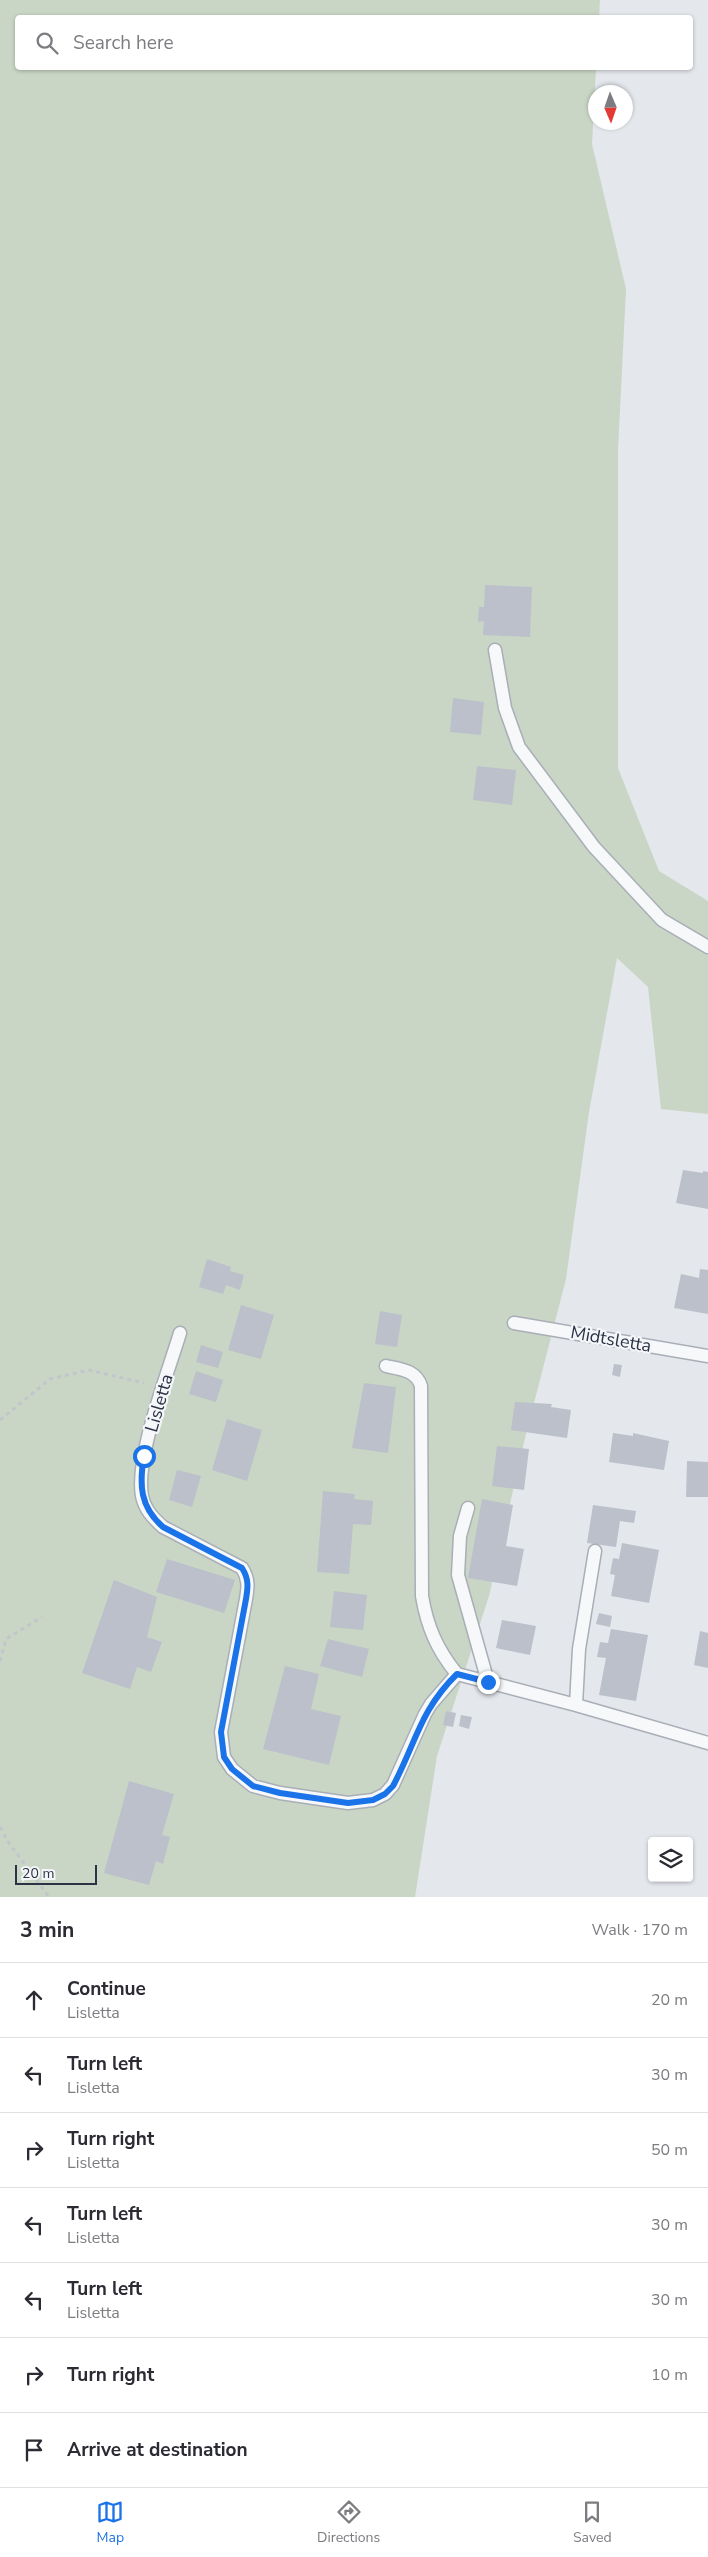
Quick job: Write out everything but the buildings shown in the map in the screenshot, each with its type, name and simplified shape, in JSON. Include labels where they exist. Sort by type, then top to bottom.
[{"type":"lane","points":[[495,650],[505,708],[519,747],[594,847],[662,920],[708,947]]},
{"type":"lane","name":"Midtsletta","points":[[514,1323],[708,1356]]},
{"type":"lane","name":"Lisletta","points":[[180,1333],[142,1470],[141,1484],[146,1508],[163,1527],[242,1568],[248,1584],[221,1732],[224,1757],[232,1769],[253,1786],[280,1793],[348,1803],[373,1800],[385,1794],[393,1786],[428,1709],[457,1674]]},
{"type":"lane","points":[[386,1366],[407,1371],[419,1378],[421,1386],[422,1596],[426,1620],[436,1644],[457,1674],[708,1742]]},
{"type":"lane","points":[[468,1508],[460,1536],[458,1575],[488,1682]]},
{"type":"lane","points":[[576,1705],[579,1649],[595,1551]]},
{"type":"path","points":[[0,1420],[50,1379],[89,1370],[164,1386]]},
{"type":"path","points":[[0,1661],[6,1639],[42,1617]]},
{"type":"path","points":[[0,1827],[9,1843],[49,1897]]},
{"type":"green space","points":[[0,0],[600,0],[599,15],[15,15],[15,70],[596,70],[595,85],[588,85],[588,130],[593,130],[592,144],[626,289],[618,450],[618,768],[659,871],[708,901],[708,1114],[661,1109],[648,987],[617,958],[589,1112],[566,1279],[525,1438],[489,1596],[437,1756],[415,1897],[0,1897]]},
{"type":"route","points":[[144,1456],[141,1484],[142,1497],[152,1518],[163,1527],[242,1568],[246,1574],[248,1584],[246,1599],[221,1732],[221,1745],[224,1757],[242,1779],[253,1786],[280,1793],[348,1803],[361,1803],[373,1800],[385,1794],[393,1786],[425,1714],[431,1704],[457,1674],[488,1682]]}]
